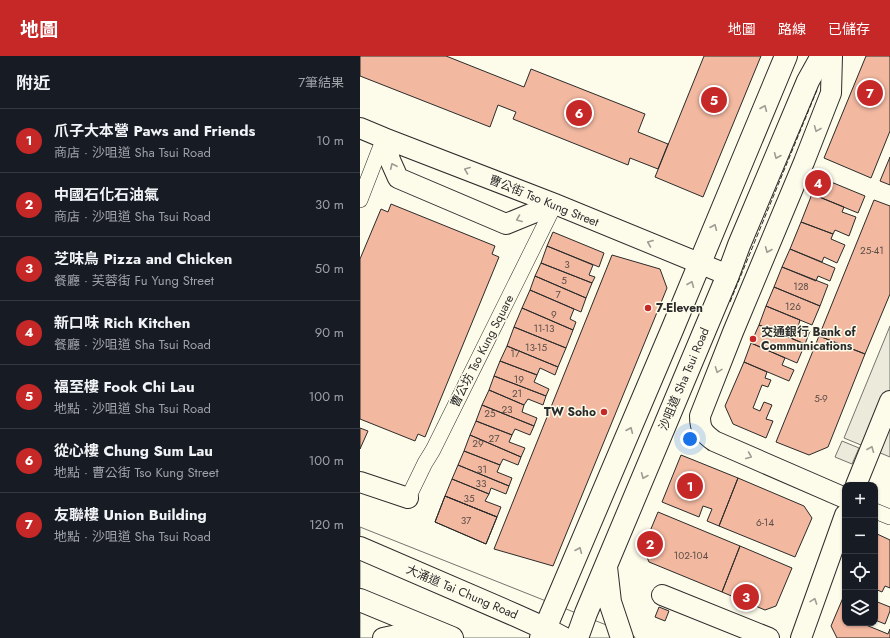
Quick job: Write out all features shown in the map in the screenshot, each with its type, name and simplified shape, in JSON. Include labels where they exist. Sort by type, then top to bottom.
[{"type":"main road","points":[[550,635],[564,586],[786,56]]},
{"type":"main road","name":"沙咀道 Sha Tsui Road","points":[[602,599],[606,567],[808,81],[822,56]]},
{"type":"main road","name":"大涌道 Tai Chung Road","points":[[360,548],[550,635]]},
{"type":"main road","points":[[577,638],[602,599]]},
{"type":"main road","points":[[602,599],[622,638]]},
{"type":"main road","points":[[360,600],[452,638]]},
{"type":"street","points":[[832,56],[831,93],[733,332],[700,416],[700,424],[702,431],[714,441],[842,497]]},
{"type":"street","name":"曹公街 Tso Kung Street","points":[[360,128],[555,204],[728,275]]},
{"type":"street","points":[[360,200],[384,138]]},
{"type":"street","points":[[384,138],[390,160],[398,178],[506,224],[555,204]]},
{"type":"street","name":"曹公坊 Tso Kung Square","points":[[408,498],[555,204]]},
{"type":"street","points":[[857,482],[890,401]]},
{"type":"street","points":[[360,482],[408,498]]},
{"type":"street","points":[[878,512],[890,517]]},
{"type":"street","points":[[801,638],[844,518]]},
{"type":"street","points":[[662,595],[769,638]]},
{"type":"street","points":[[383,638],[429,628]]},
{"type":"shaded area","points":[[890,326],[890,457],[844,438]]},
{"type":"shaded area","points":[[842,441],[859,448],[852,464],[835,457]]},
{"type":"pier","points":[[360,527],[634,636],[635,638],[360,638]]},
{"type":"building","points":[[360,56],[446,56],[524,87],[531,69],[645,114],[638,132],[668,144],[658,169],[630,158],[628,165],[513,119],[516,112],[498,105],[490,127],[360,76]]},
{"type":"building","points":[[704,56],[761,56],[703,197],[655,177]]},
{"type":"building","points":[[866,56],[890,56],[890,131],[871,178],[824,158]]},
{"type":"building","points":[[890,157],[890,185],[880,181]]},
{"type":"building","points":[[819,177],[865,196],[858,213],[812,194]]},
{"type":"building","points":[[812,194],[844,207],[842,212],[856,217],[849,236],[835,230],[833,234],[801,222]]},
{"type":"building","points":[[874,200],[890,206],[890,294],[865,354],[819,336]]},
{"type":"building","points":[[391,204],[495,246],[492,254],[499,257],[425,437],[418,434],[415,441],[360,419],[360,259],[381,209],[388,212]]},
{"type":"building","points":[[801,222],[833,234],[831,239],[845,245],[837,263],[824,257],[822,262],[790,249]]},
{"type":"building","points":[[553,232],[604,253],[599,267],[547,246]]},
{"type":"building","points":[[547,246],[593,265],[589,275],[595,277],[592,283],[541,263]]},
{"type":"building","points":[[790,249],[835,268],[830,281],[818,276],[816,281],[782,267]]},
{"type":"building","points":[[612,255],[660,269],[667,288],[553,566],[494,549]]},
{"type":"building","points":[[541,263],[592,283],[586,298],[535,276]]},
{"type":"building","points":[[782,267],[828,285],[820,306],[774,287]]},
{"type":"building","points":[[535,276],[586,298],[581,312],[530,290]]},
{"type":"building","points":[[774,287],[820,306],[812,325],[766,306]]},
{"type":"building","points":[[530,290],[574,309],[570,319],[576,322],[573,330],[522,308]]},
{"type":"building","points":[[766,306],[800,320],[798,327],[810,331],[805,344],[759,325]]},
{"type":"building","points":[[522,308],[573,330],[566,348],[514,327]]},
{"type":"building","points":[[759,325],[805,344],[797,363],[751,343]]},
{"type":"building","points":[[514,327],[566,348],[558,367],[507,346]]},
{"type":"building","points":[[819,336],[865,354],[828,447],[809,455],[776,442]]},
{"type":"building","points":[[751,343],[785,358],[782,365],[794,370],[789,381],[744,362]]},
{"type":"building","points":[[507,346],[558,367],[555,375],[540,368],[537,375],[500,361]]},
{"type":"building","points":[[500,361],[537,375],[534,382],[549,389],[546,396],[494,376]]},
{"type":"building","points":[[744,362],[767,372],[765,378],[771,380],[768,387],[762,385],[753,408],[760,411],[764,402],[772,405],[766,419],[773,421],[766,438],[733,424],[725,406]]},
{"type":"building","points":[[494,376],[546,396],[543,405],[528,399],[524,405],[489,390]]},
{"type":"building","points":[[489,390],[524,405],[522,412],[537,418],[534,426],[482,405]]},
{"type":"building","points":[[482,405],[534,426],[530,435],[515,429],[512,435],[476,421]]},
{"type":"building","points":[[476,421],[512,435],[509,442],[525,448],[521,457],[470,435]]},
{"type":"building","points":[[360,428],[368,431],[360,449]]},
{"type":"building","points":[[470,435],[521,457],[518,465],[503,459],[500,465],[464,451]]},
{"type":"building","points":[[464,451],[500,465],[497,472],[512,478],[509,486],[458,465]]},
{"type":"building","points":[[681,455],[738,478],[719,526],[707,521],[712,509],[703,506],[699,517],[662,502]]},
{"type":"building","points":[[458,465],[509,486],[506,494],[491,488],[489,494],[452,479]]},
{"type":"building","points":[[738,478],[804,506],[812,518],[795,557],[719,526]]},
{"type":"building","points":[[452,479],[489,494],[485,501],[501,507],[497,517],[445,496]]},
{"type":"building","points":[[445,496],[497,517],[486,544],[435,522]]},
{"type":"building","points":[[445,496],[497,517],[486,544],[435,522]]},
{"type":"building","points":[[658,512],[740,546],[722,592],[649,562],[643,548]]},
{"type":"building","points":[[878,534],[890,540],[890,588],[885,586],[882,592],[878,590]]},
{"type":"building","points":[[740,546],[792,568],[776,606],[765,610],[722,592]]},
{"type":"building","points":[[842,600],[842,626],[868,626],[888,634],[890,629],[890,638],[837,638],[831,626]]},
{"type":"building","points":[[878,602],[890,607],[885,624],[878,621]]},
{"type":"building","points":[[659,607],[669,611],[665,621],[655,617]]},
{"type":"fence","points":[[730,302],[817,90]]},
{"type":"place","name":"友聯樓 Union Building","points":[[870,93]]},
{"type":"place","name":"福至樓 Fook Chi Lau","points":[[714,100]]},
{"type":"place","name":"從心樓 Chung Sum Lau","points":[[579,113]]},
{"type":"place","name":"新口味 Rich Kitchen","points":[[818,183]]},
{"type":"place","name":"7-Eleven","points":[[648,308]]},
{"type":"place","name":"交通銀行 Bank of Communications","points":[[753,339]]},
{"type":"place","name":"TW Soho","points":[[604,412]]},
{"type":"place","name":"爪子大本營 Paws and Friends","points":[[690,486]]},
{"type":"place","name":"中國石化石油氣","points":[[650,544]]},
{"type":"place","name":"芝味鳥 Pizza and Chicken","points":[[746,597]]}]
